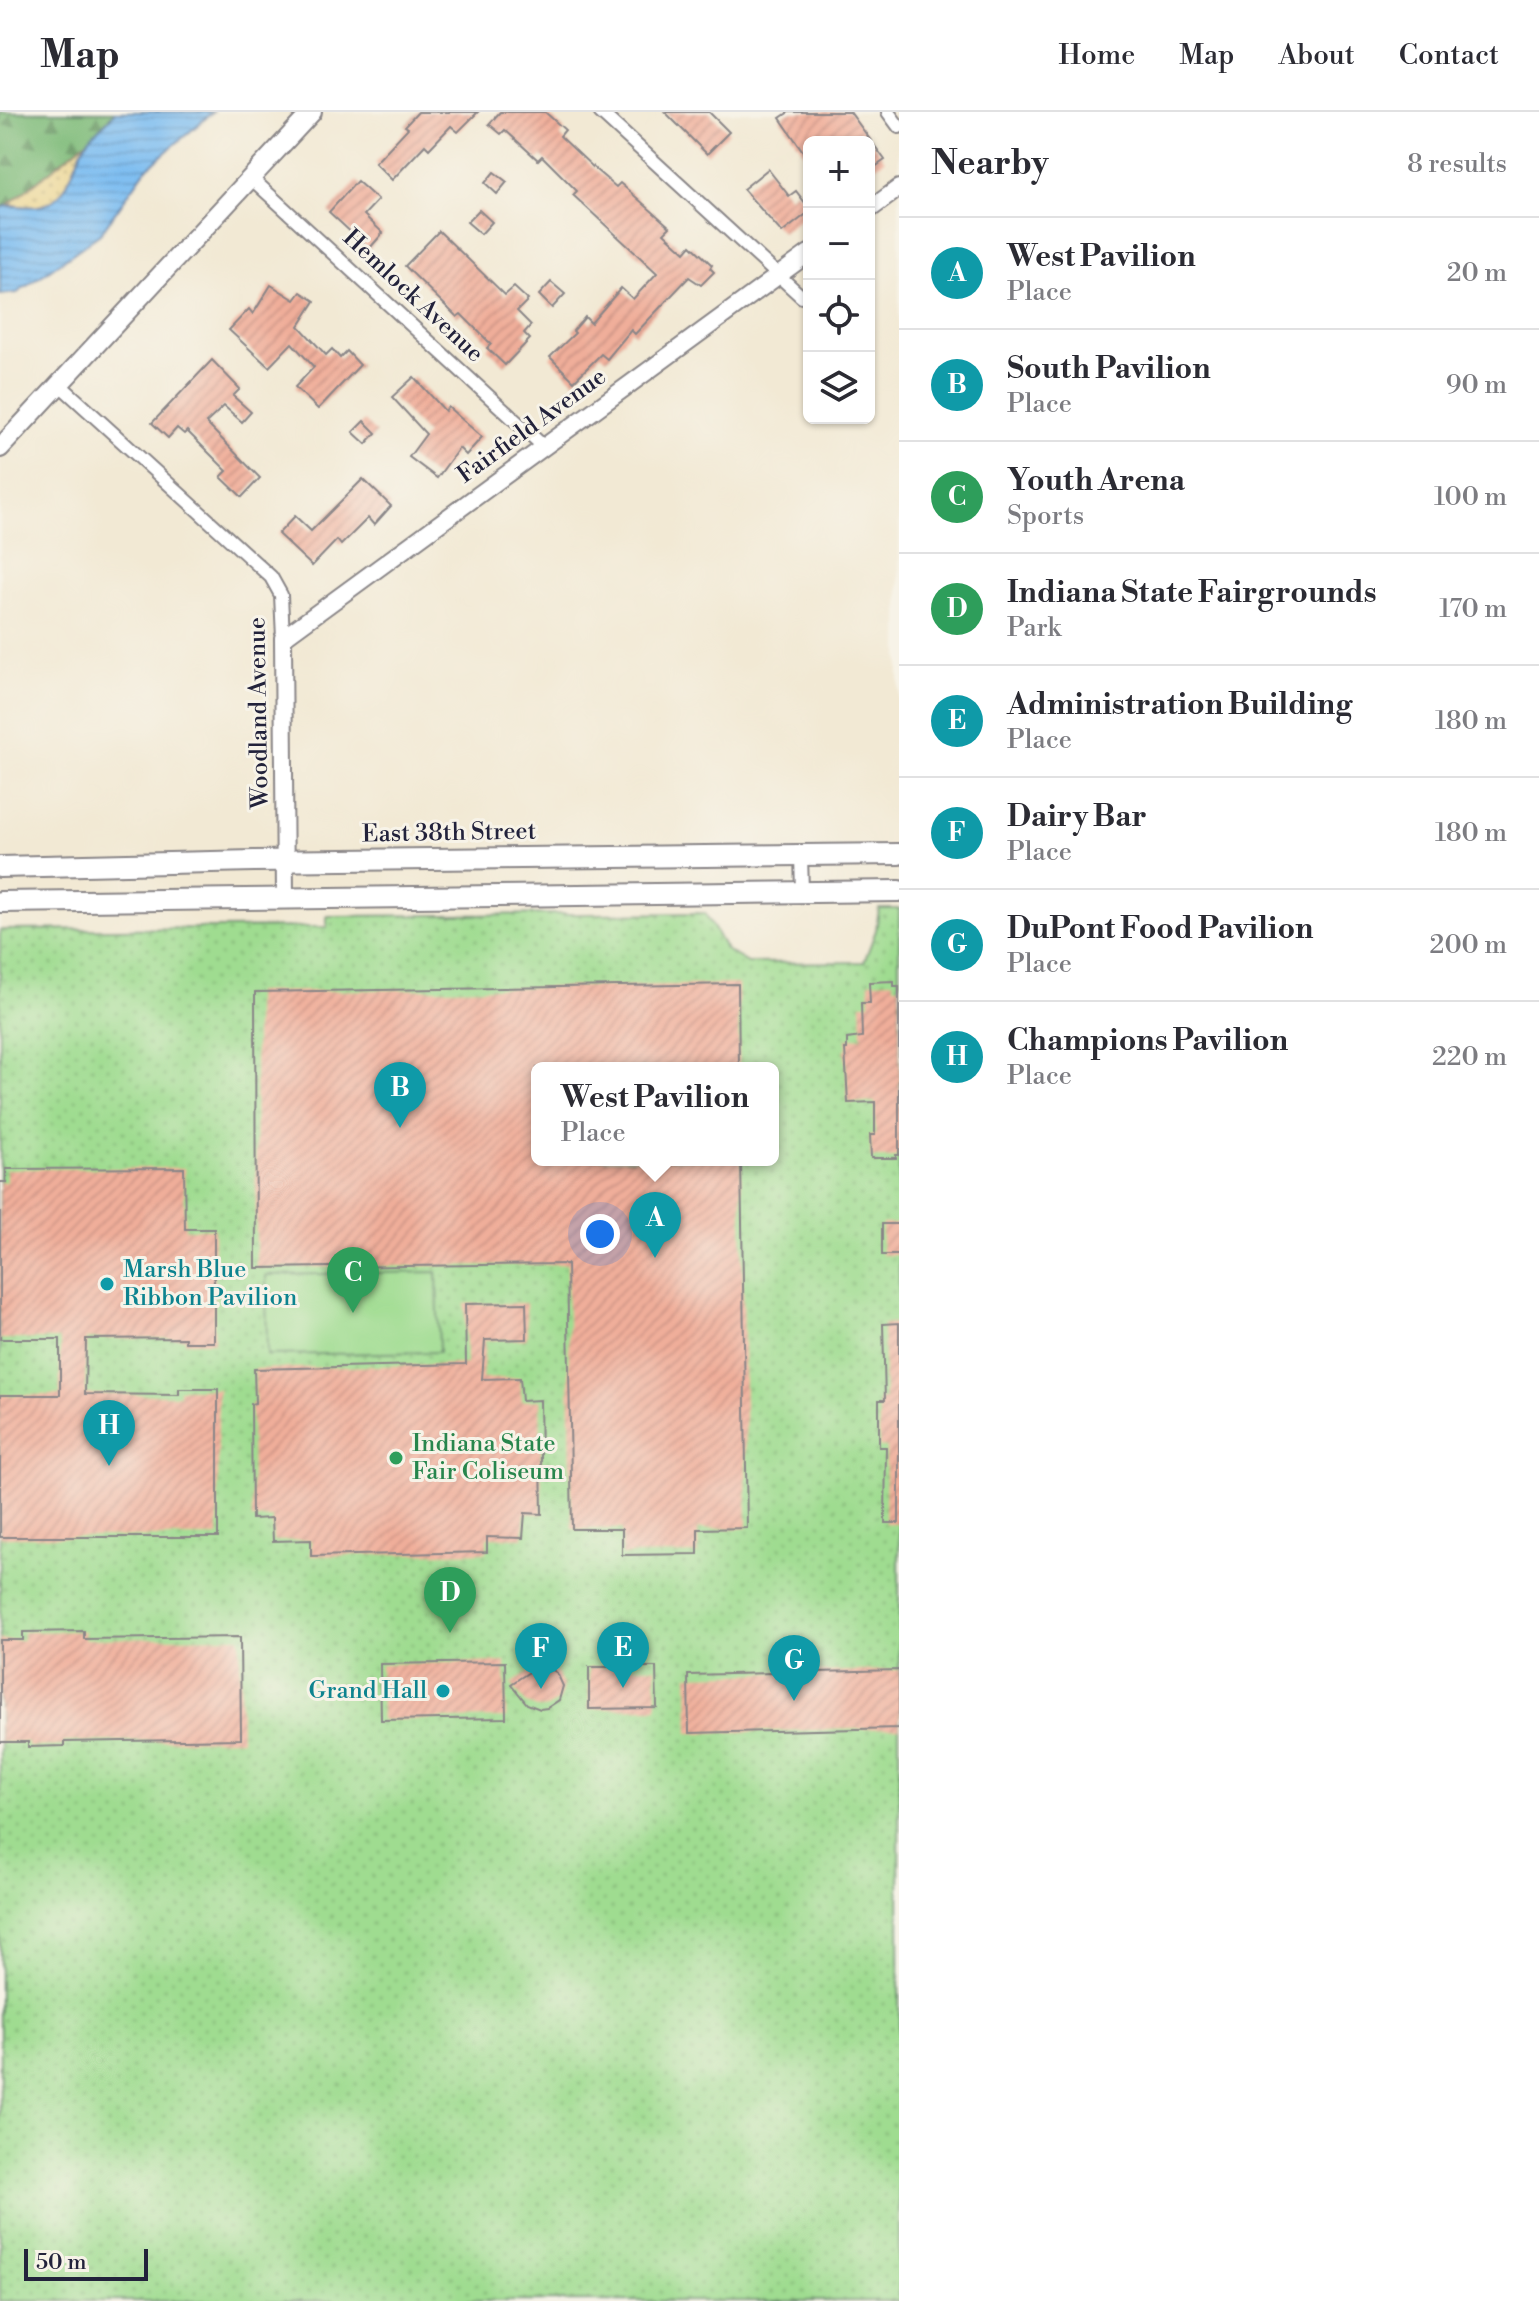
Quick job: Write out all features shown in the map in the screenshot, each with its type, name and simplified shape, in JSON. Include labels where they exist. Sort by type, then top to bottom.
[{"type":"main road","points":[[0,448],[312,112]]},
{"type":"main road","name":"East 38th Street","points":[[0,867],[899,854]]},
{"type":"main road","points":[[0,902],[899,891]]},
{"type":"street","points":[[600,112],[802,297]]},
{"type":"street","points":[[888,112],[899,127]]},
{"type":"street","name":"Hemlock Avenue","points":[[251,178],[544,447]]},
{"type":"street","points":[[872,208],[899,188]]},
{"type":"street","name":"Fairfield Avenue","points":[[283,638],[803,257]]},
{"type":"street","name":"Woodland Avenue","points":[[59,384],[271,577],[281,595],[285,898]]},
{"type":"street","points":[[801,855],[802,892]]},
{"type":"green space","points":[[0,112],[115,112],[87,141],[0,208]]},
{"type":"green space","points":[[879,909],[899,909],[899,2301],[0,2301],[0,930],[327,927],[327,916],[705,913],[726,950],[748,963],[864,962],[876,930]]},
{"type":"green space","points":[[437,1272],[439,1352],[267,1355],[266,1275]]},
{"type":"sand","points":[[87,141],[72,177],[55,200],[38,207],[9,204]]},
{"type":"water","points":[[115,112],[213,112],[146,169],[100,234],[17,293],[0,295],[0,208],[37,206],[53,201],[66,186],[83,147]]},
{"type":"building","points":[[418,112],[478,112],[458,132],[451,126],[429,149],[425,145],[392,180],[375,163],[408,128],[405,126]]},
{"type":"building","points":[[500,112],[545,112],[565,130],[560,136],[616,187],[620,183],[670,227],[664,233],[685,252],[691,245],[712,265],[710,268],[714,272],[701,285],[689,277],[635,334],[631,330],[607,359],[601,354],[574,381],[550,357],[575,333],[573,331],[585,317],[591,323],[621,288],[633,299],[657,273],[573,195],[577,191],[542,156],[538,160],[505,130],[501,134],[489,124]]},
{"type":"building","points":[[665,112],[709,112],[729,132],[707,154]]},
{"type":"building","points":[[789,112],[850,112],[868,136],[803,136],[803,151],[780,118]]},
{"type":"building","points":[[875,146],[885,160],[875,167]]},
{"type":"building","points":[[768,169],[789,196],[796,191],[803,200],[803,217],[782,233],[743,189]]},
{"type":"building","points":[[494,172],[507,182],[497,194],[485,183]]},
{"type":"building","points":[[357,181],[378,200],[364,215],[383,233],[369,249],[329,212]]},
{"type":"building","points":[[479,210],[492,222],[481,234],[467,222]]},
{"type":"building","points":[[439,231],[505,295],[514,287],[528,300],[517,311],[531,325],[524,333],[530,339],[505,365],[487,348],[491,344],[461,314],[457,317],[405,266]]},
{"type":"building","points":[[551,282],[565,294],[552,308],[539,295]]},
{"type":"building","points":[[271,285],[295,300],[301,292],[315,301],[299,326],[326,355],[332,349],[340,358],[347,351],[360,365],[318,409],[295,387],[314,367],[292,343],[269,367],[229,330],[249,309],[253,314]]},
{"type":"building","points":[[212,360],[240,389],[233,396],[251,412],[242,422],[224,406],[206,423],[260,478],[242,497],[221,477],[227,471],[187,431],[184,434],[177,428],[168,438],[152,423]]},
{"type":"building","points":[[414,377],[445,411],[448,407],[482,437],[466,455],[459,448],[437,478],[409,457],[426,434],[392,397]]},
{"type":"building","points":[[364,421],[376,433],[366,444],[353,432]]},
{"type":"building","points":[[363,479],[391,506],[374,525],[368,518],[341,545],[337,540],[312,566],[278,534],[295,516],[311,531]]},
{"type":"building","points":[[894,981],[894,986],[899,986],[899,1155],[896,1158],[871,1158],[870,1135],[875,1135],[875,1102],[848,1103],[845,1049],[847,1039],[862,1037],[861,1003],[870,1003],[869,982]]},
{"type":"building","points":[[738,984],[739,1062],[531,1062],[531,1166],[741,1166],[747,1528],[698,1529],[698,1554],[622,1555],[622,1529],[572,1529],[567,1264],[256,1268],[255,992]]},
{"type":"building","points":[[184,1168],[185,1229],[214,1229],[214,1342],[185,1342],[185,1338],[86,1339],[85,1394],[179,1395],[179,1389],[218,1389],[218,1537],[0,1537],[0,1395],[60,1395],[60,1339],[0,1339],[0,1182],[6,1182],[6,1169]]},
{"type":"building","points":[[882,1224],[899,1224],[899,1255],[882,1255]]},
{"type":"building","name":"Indiana State Fair Coliseum","points":[[526,1303],[527,1339],[485,1340],[482,1379],[520,1378],[522,1401],[540,1400],[542,1514],[525,1513],[523,1538],[487,1537],[487,1552],[311,1556],[311,1540],[273,1541],[272,1518],[252,1519],[251,1404],[255,1403],[254,1369],[466,1364],[465,1304]]},
{"type":"building","points":[[899,1323],[899,1523],[885,1523],[886,1447],[879,1447],[879,1400],[885,1400],[883,1324]]},
{"type":"building","points":[[84,1631],[84,1639],[240,1637],[241,1739],[64,1742],[64,1746],[28,1747],[28,1742],[0,1742],[0,1640],[23,1640],[23,1632]]},
{"type":"building","name":"Grand Hall","points":[[505,1662],[506,1718],[381,1720],[380,1664]]},
{"type":"building","points":[[537,1667],[557,1673],[563,1686],[559,1700],[547,1708],[527,1704],[511,1684]]},
{"type":"building","points":[[589,1667],[656,1667],[657,1708],[589,1709]]},
{"type":"building","points":[[899,1670],[899,1728],[689,1733],[688,1675]]},
{"type":"place","name":"South Pavilion","points":[[400,1128]]},
{"type":"place","name":"West Pavilion","points":[[655,1258]]},
{"type":"place","name":"Marsh Blue Ribbon Pavilion","points":[[107,1284]]},
{"type":"place","name":"Youth Arena","points":[[353,1313]]},
{"type":"place","name":"Indiana State Fair Coliseum","points":[[396,1458]]},
{"type":"place","name":"Champions Pavilion","points":[[109,1466]]},
{"type":"place","name":"Indiana State Fairgrounds","points":[[450,1633]]},
{"type":"place","name":"Administration Building","points":[[623,1688]]},
{"type":"place","name":"Dairy Bar","points":[[541,1689]]},
{"type":"place","name":"Grand Hall","points":[[443,1691]]},
{"type":"place","name":"DuPont Food Pavilion","points":[[794,1701]]}]
